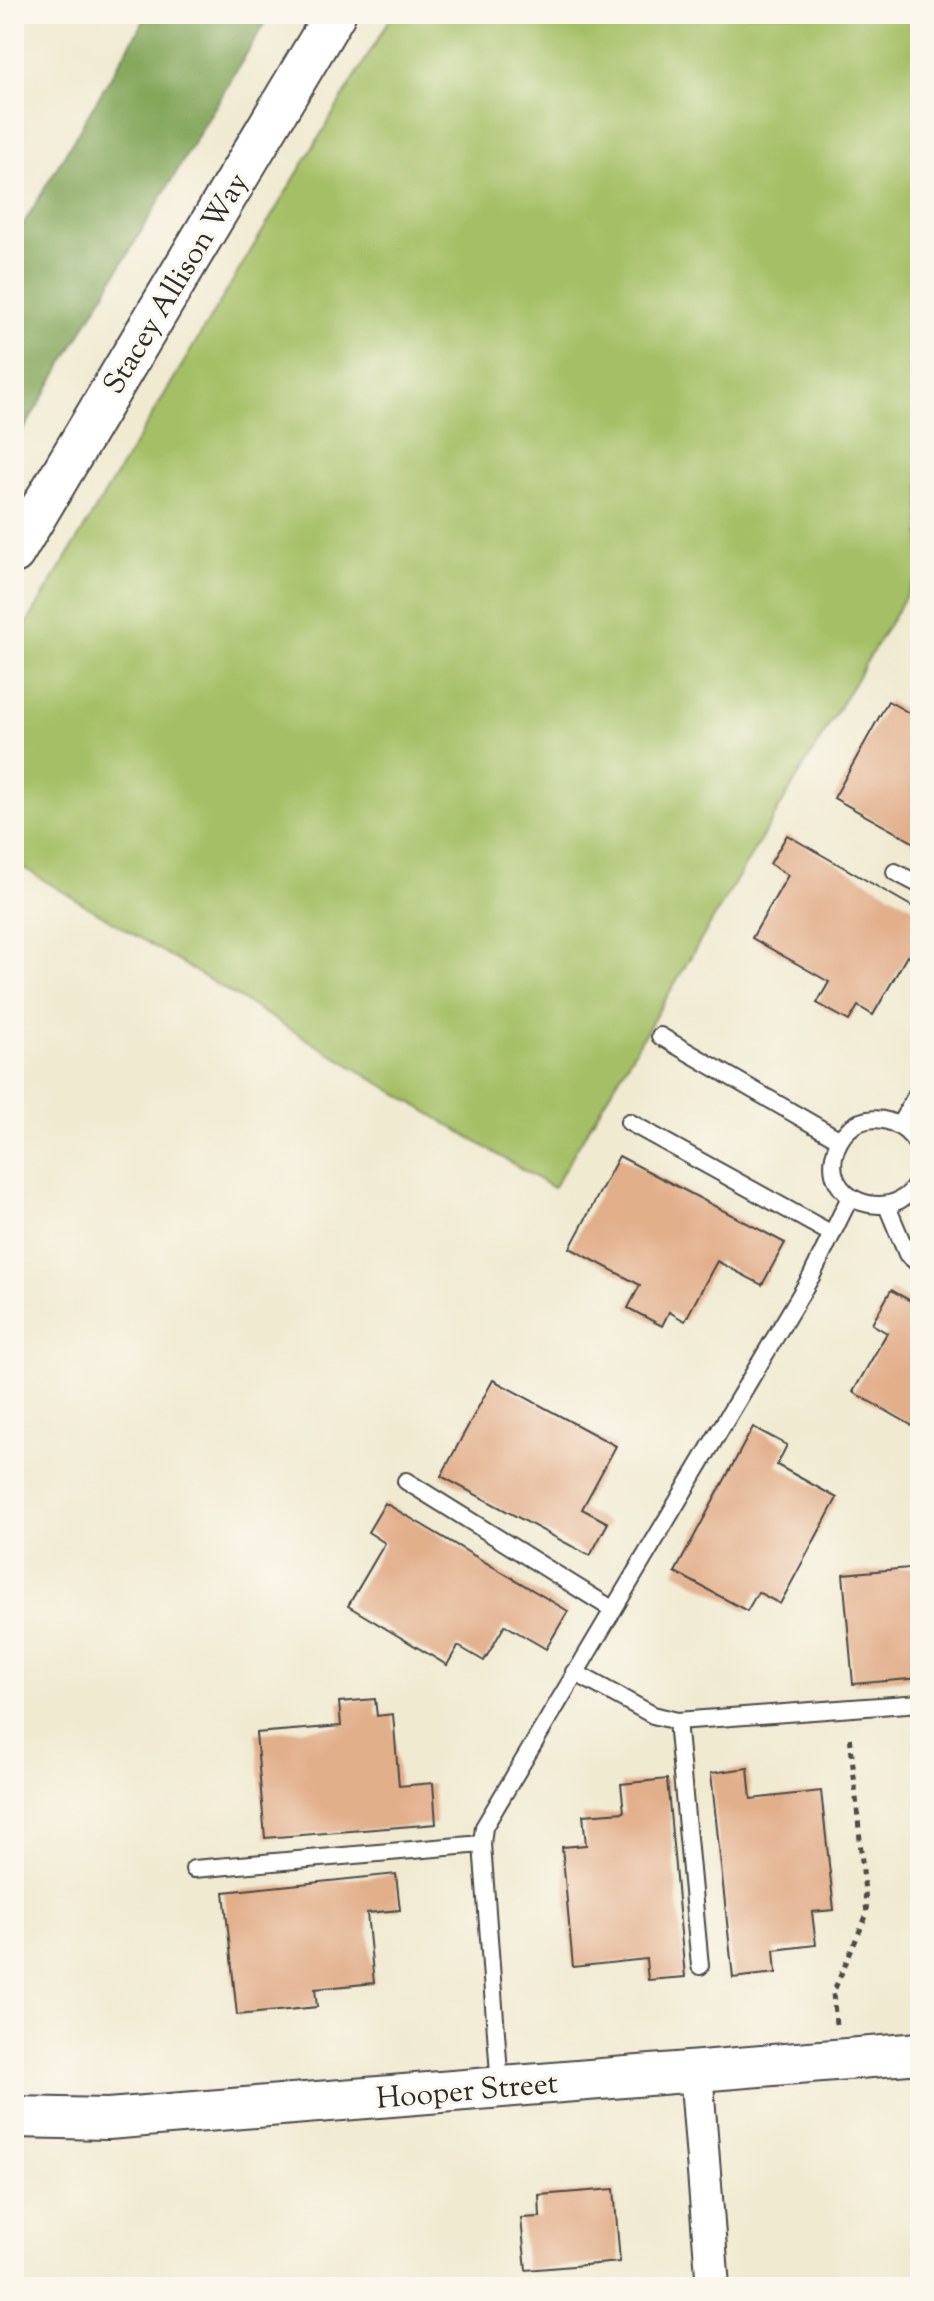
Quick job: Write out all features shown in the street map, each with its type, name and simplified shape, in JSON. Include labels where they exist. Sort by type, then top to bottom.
[{"type":"street","name":"Stacey Allison Way","points":[[14,553],[335,14]]},
{"type":"street","name":"Hooper Street","points":[[14,2117],[108,2119],[920,2053]]},
{"type":"street","points":[[696,2071],[713,2287]]},
{"type":"lane","points":[[895,872],[920,885]]},
{"type":"lane","points":[[660,1036],[840,1140]]},
{"type":"lane","points":[[900,1124],[920,1089]]},
{"type":"lane","points":[[920,1150],[913,1136],[900,1124],[878,1118],[855,1124],[840,1140],[833,1160],[837,1180],[850,1197],[867,1205],[887,1206],[910,1193],[920,1175]]},
{"type":"lane","points":[[629,1122],[832,1234]]},
{"type":"lane","points":[[500,2087],[482,1844],[492,1810],[811,1277],[850,1197]]},
{"type":"lane","points":[[887,1206],[907,1254],[920,1265]]},
{"type":"lane","points":[[406,1481],[612,1609]]},
{"type":"lane","points":[[574,1672],[653,1715],[677,1721],[920,1703]]},
{"type":"lane","points":[[677,1721],[700,1966]]},
{"type":"lane","points":[[194,1869],[482,1844]]},
{"type":"path","points":[[839,2060],[833,1993],[867,1914],[848,1709]]},
{"type":"green space","points":[[148,14],[270,14],[14,446],[14,240]]},
{"type":"green space","points":[[393,14],[920,14],[920,572],[553,1188],[14,862],[14,645]]},
{"type":"building","points":[[888,701],[920,719],[920,846],[834,798]]},
{"type":"building","points":[[787,835],[920,911],[920,964],[907,956],[873,1015],[858,1006],[849,1021],[817,1003],[829,982],[752,938],[788,875],[770,864]]},
{"type":"building","points":[[619,1156],[785,1243],[762,1285],[717,1261],[685,1321],[669,1312],[662,1326],[628,1308],[640,1285],[570,1248]]},
{"type":"building","points":[[891,1290],[920,1306],[920,1430],[853,1392],[887,1333],[872,1324]]},
{"type":"building","points":[[493,1380],[616,1446],[582,1509],[608,1523],[590,1556],[441,1476]]},
{"type":"building","points":[[753,1427],[787,1445],[777,1465],[837,1498],[780,1604],[758,1592],[747,1611],[675,1572]]},
{"type":"building","points":[[385,1503],[568,1611],[546,1649],[505,1625],[484,1661],[458,1646],[447,1665],[348,1606],[385,1543],[368,1532]]},
{"type":"building","points":[[920,1567],[920,1678],[853,1684],[843,1574]]},
{"type":"building","points":[[375,1699],[377,1716],[393,1714],[399,1786],[433,1783],[436,1824],[265,1838],[256,1733],[341,1726],[339,1702]]},
{"type":"building","points":[[748,1768],[751,1799],[821,1791],[834,1910],[812,1912],[816,1945],[774,1950],[776,1973],[733,1978],[711,1773]]},
{"type":"building","points":[[667,1779],[685,1977],[648,1980],[646,1959],[573,1967],[562,1847],[586,1845],[583,1815],[624,1812],[621,1784]]},
{"type":"building","points":[[396,1874],[400,1910],[367,1913],[374,1983],[315,1989],[317,2007],[237,2015],[224,1892]]},
{"type":"building","points":[[614,2189],[620,2262],[526,2270],[521,2218],[540,2217],[539,2195]]}]
